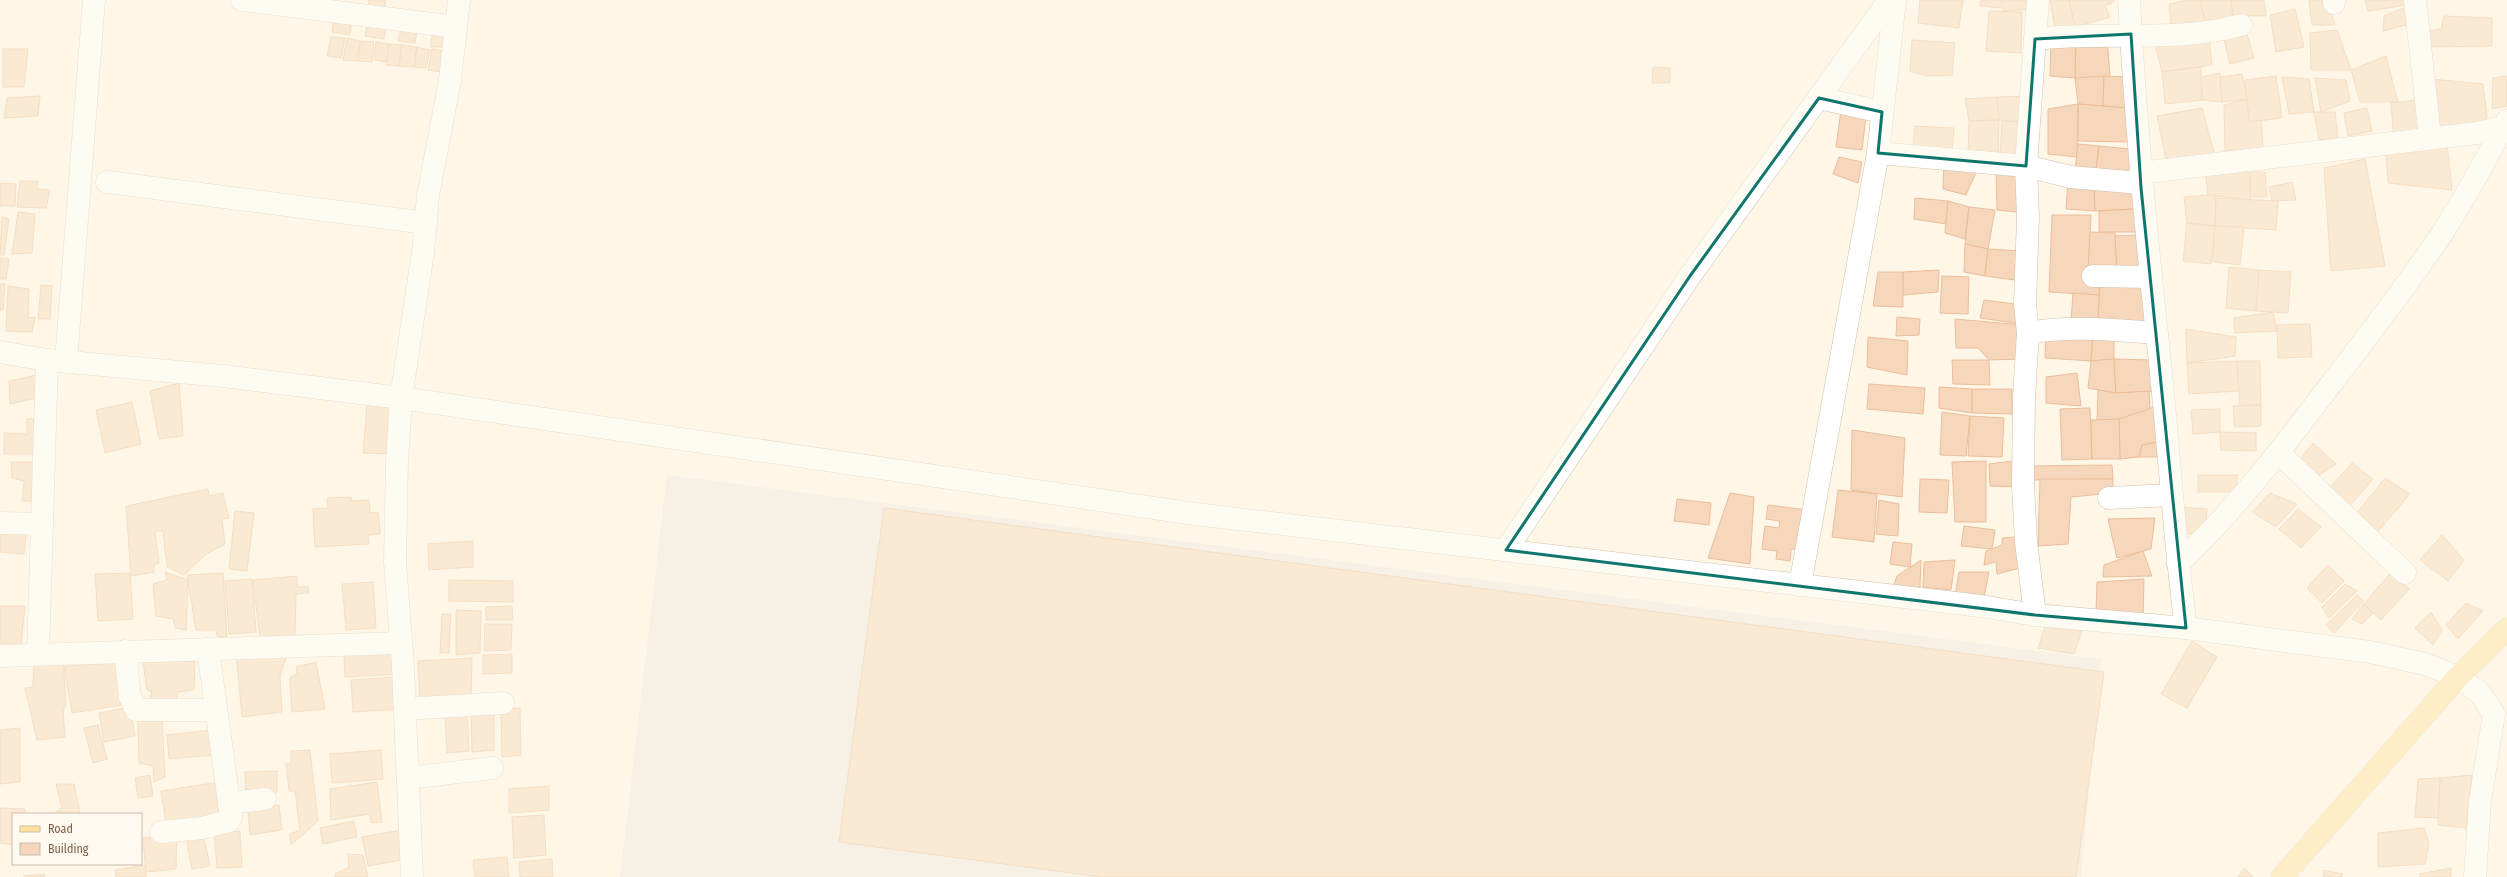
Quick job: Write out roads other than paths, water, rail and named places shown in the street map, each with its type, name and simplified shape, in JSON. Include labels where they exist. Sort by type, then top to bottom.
[{"type":"main road","points":[[2282,877],[2454,675],[2507,629]]},
{"type":"street","points":[[38,654],[42,524],[94,0]]},
{"type":"street","points":[[242,0],[456,27]]},
{"type":"street","points":[[412,877],[405,709],[395,542],[396,461],[401,398],[426,223],[428,196],[450,80],[459,0]]},
{"type":"street","points":[[1506,550],[1690,276],[1890,0]]},
{"type":"street","points":[[1800,585],[1819,489],[1878,153],[1895,0]]},
{"type":"street","points":[[2035,615],[2026,542],[2023,485],[2024,397],[2028,333],[2025,304],[2028,217],[2026,166],[2038,0]]},
{"type":"street","points":[[2129,0],[2140,178],[2157,333],[2178,564],[2186,628]]},
{"type":"street","points":[[2415,0],[2430,137]]},
{"type":"street","points":[[2035,39],[2203,32],[2241,25]]},
{"type":"street","points":[[1819,98],[1882,112]]},
{"type":"street","points":[[1878,153],[2026,166],[2071,177],[2140,178],[2430,137],[2477,133],[2505,124]]},
{"type":"street","points":[[2178,564],[2206,538],[2278,453],[2442,233],[2476,179],[2505,124]]},
{"type":"street","points":[[107,182],[426,223]]},
{"type":"street","points":[[2093,276],[2150,277]]},
{"type":"street","points":[[2028,333],[2047,329],[2112,329],[2157,333]]},
{"type":"street","points":[[0,352],[57,361],[223,376],[401,398],[1195,514],[1800,585],[2035,615],[2186,628],[2370,652],[2425,664],[2454,675],[2480,693],[2500,713],[2480,801],[2476,877]]},
{"type":"street","points":[[2278,453],[2405,573]]},
{"type":"street","points":[[2109,498],[2171,495]]},
{"type":"street","points":[[0,523],[42,524]]},
{"type":"street","points":[[0,656],[400,643]]},
{"type":"street","points":[[161,832],[202,828],[228,821],[231,817],[208,649]]},
{"type":"street","points":[[126,651],[130,698],[136,710],[216,710]]},
{"type":"street","points":[[405,709],[503,703]]},
{"type":"street","points":[[408,778],[492,768]]},
{"type":"street","points":[[229,803],[265,800]]}]
